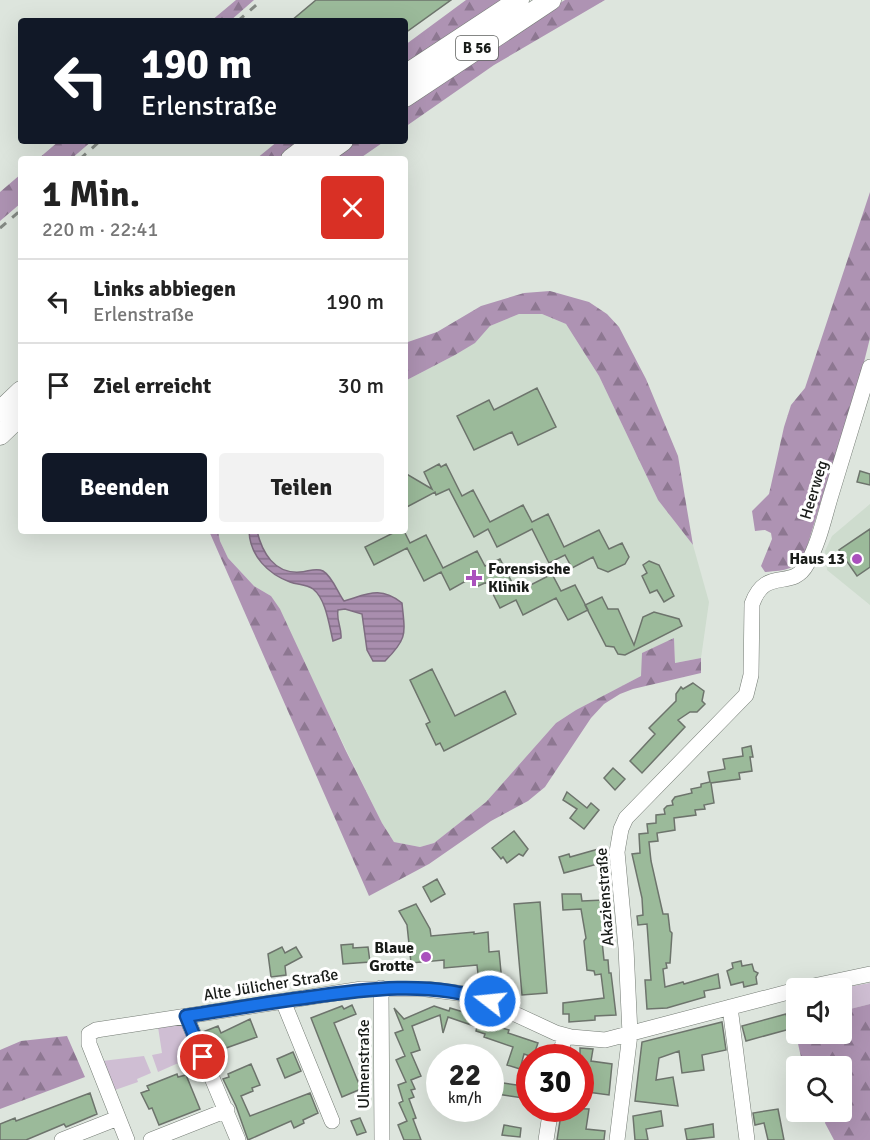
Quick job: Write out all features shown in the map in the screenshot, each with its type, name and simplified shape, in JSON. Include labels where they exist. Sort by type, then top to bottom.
[{"type":"main road","name":"B 56","points":[[408,73],[519,0]]},
{"type":"main road","name":"B 56","points":[[408,95],[551,0]]},
{"type":"main road","points":[[295,156],[311,144]]},
{"type":"main road","points":[[322,156],[339,144]]},
{"type":"main road","points":[[0,411],[18,394]]},
{"type":"main road","points":[[0,435],[18,418]]},
{"type":"street","name":"Heerweg","points":[[756,593],[768,582],[795,576],[803,571],[808,563],[870,367]]},
{"type":"street","name":"Akazienstraße","points":[[617,1140],[630,1034],[626,948],[617,852],[621,828],[627,818],[746,695],[751,675],[752,604],[756,593]]},
{"type":"street","points":[[851,978],[870,974]]},
{"type":"street","name":"Alte Jülicher Straße","points":[[118,1118],[89,1044],[89,1034],[96,1030],[381,988],[451,991],[474,995],[565,1036],[605,1040],[786,993]]},
{"type":"street","name":"Ulmenstraße","points":[[381,988],[382,1140]]},
{"type":"street","points":[[283,1001],[332,1122]]},
{"type":"street","points":[[730,1007],[747,1140]]},
{"type":"street","points":[[186,1016],[238,1140]]},
{"type":"street","points":[[563,1044],[565,1036]]},
{"type":"street","points":[[151,1140],[227,1110]]},
{"type":"street","points":[[62,1140],[118,1118],[127,1140]]},
{"type":"street","points":[[546,1140],[549,1122]]},
{"type":"shaded area","name":"Forensische Klinik","points":[[519,314],[542,314],[566,324],[599,376],[658,500],[693,545],[709,602],[701,658],[675,663],[674,638],[641,676],[556,723],[486,802],[434,843],[420,847],[394,842],[382,823],[271,596],[254,586],[228,558],[219,534],[408,534],[408,379],[474,343],[490,326]]},
{"type":"shaded area","points":[[870,504],[870,605],[827,570],[825,551],[832,536]]},
{"type":"shaded area","points":[[249,534],[258,534],[266,554],[283,569],[291,572],[317,569],[323,571],[344,601],[367,594],[380,593],[402,603],[404,629],[398,647],[385,661],[373,661],[367,650],[362,614],[345,609],[338,610],[341,638],[333,641],[326,613],[317,593],[310,587],[293,583],[274,574],[257,556]]},
{"type":"shaded area","points":[[870,983],[870,1004],[852,1008],[852,986]]},
{"type":"shaded area","points":[[185,1023],[193,1052],[192,1057],[158,1072],[152,1055],[162,1053],[158,1027]]},
{"type":"shaded area","points":[[144,1056],[151,1073],[137,1079],[138,1082],[115,1090],[102,1061]]},
{"type":"green space","points":[[236,0],[254,0],[233,18],[215,18]]},
{"type":"green space","points":[[466,0],[503,0],[408,65],[408,43]]},
{"type":"green space","points":[[565,0],[605,0],[494,65],[408,125],[408,102],[521,26]]},
{"type":"green space","points":[[56,144],[88,144],[74,156],[42,156]]},
{"type":"green space","points":[[274,144],[298,144],[282,156],[260,156]]},
{"type":"green space","points":[[349,144],[381,144],[363,156],[335,156]]},
{"type":"green space","points":[[18,177],[18,206],[0,221],[0,192]]},
{"type":"green space","points":[[870,192],[870,338],[863,366],[806,550],[794,566],[779,571],[765,572],[761,566],[772,539],[771,533],[765,530],[755,531],[752,511],[769,494],[791,405],[805,388]]},
{"type":"green space","points":[[550,291],[589,302],[607,314],[619,327],[646,379],[678,456],[693,545],[658,500],[599,376],[566,324],[542,314],[519,314],[490,326],[475,343],[408,379],[408,342],[437,332],[481,306],[524,293]]},
{"type":"green space","points":[[210,534],[219,534],[228,558],[254,586],[271,596],[280,609],[345,749],[394,842],[420,847],[434,843],[486,802],[556,723],[641,676],[642,653],[674,638],[675,663],[701,658],[701,673],[633,689],[604,704],[591,718],[545,787],[528,801],[491,821],[429,864],[369,896]]},
{"type":"green space","points":[[870,1004],[870,1140],[834,1140],[825,1123],[852,1122],[852,1056],[801,1056],[798,1044],[852,1044],[852,1008]]},
{"type":"green space","points":[[67,1036],[85,1077],[0,1109],[0,1050],[21,1041]]},
{"type":"building","points":[[316,0],[451,0],[408,31],[408,18],[295,18]]},
{"type":"building","points":[[537,388],[556,427],[518,445],[512,432],[474,450],[457,416],[489,400],[494,410]]},
{"type":"building","points":[[439,464],[441,467],[446,464],[462,496],[473,490],[490,522],[523,505],[532,522],[548,514],[564,547],[599,530],[609,549],[622,543],[629,557],[625,564],[608,572],[598,568],[593,557],[572,568],[565,555],[549,563],[532,529],[497,547],[488,529],[474,537],[449,489],[436,495],[435,492],[408,506],[408,475],[432,489],[424,472]]},
{"type":"building","points":[[860,471],[870,474],[870,485],[857,482]]},
{"type":"building","name":"Haus 13","points":[[870,529],[870,567],[857,576],[839,550]]},
{"type":"building","points":[[391,534],[406,534],[410,543],[426,535],[443,568],[477,551],[485,566],[500,559],[517,592],[552,574],[561,591],[575,585],[588,610],[568,620],[556,598],[523,615],[516,600],[500,608],[487,582],[476,587],[471,578],[450,590],[441,572],[424,581],[407,548],[374,565],[365,547]]},
{"type":"building","points":[[649,561],[659,565],[674,596],[664,602],[657,590],[650,593],[642,576],[647,573],[643,565]]},
{"type":"building","points":[[602,597],[608,609],[618,609],[634,645],[643,617],[654,612],[679,619],[682,626],[625,655],[618,654],[614,647],[606,646],[585,605]]},
{"type":"building","points":[[432,669],[455,716],[505,691],[516,714],[444,751],[440,743],[436,745],[426,724],[430,722],[410,680]]},
{"type":"building","points":[[693,683],[704,691],[702,701],[705,704],[697,712],[690,712],[678,720],[685,727],[642,773],[630,761],[655,734],[649,728],[676,701],[676,694],[681,687],[683,689]]},
{"type":"building","points":[[751,746],[752,771],[739,773],[740,779],[711,783],[714,803],[704,805],[705,809],[695,810],[696,815],[674,818],[675,830],[657,833],[658,841],[649,842],[663,914],[668,914],[672,933],[670,963],[666,963],[667,968],[663,969],[665,987],[718,974],[720,988],[704,991],[705,997],[667,1008],[647,1009],[645,980],[651,980],[647,924],[638,925],[637,916],[643,915],[642,898],[632,854],[640,853],[639,834],[648,833],[647,824],[656,823],[656,815],[665,814],[664,809],[673,805],[672,801],[675,797],[692,793],[691,789],[710,782],[708,772],[725,769],[723,759],[743,756],[742,748]]},
{"type":"building","points":[[613,768],[625,779],[615,790],[604,778]]},
{"type":"building","points":[[567,792],[587,808],[591,803],[599,810],[584,829],[570,818],[577,809],[563,800]]},
{"type":"building","points":[[514,831],[528,849],[523,856],[519,854],[507,863],[492,848]]},
{"type":"building","points":[[602,848],[605,862],[564,873],[559,857],[569,854],[570,857]]},
{"type":"building","points":[[437,879],[445,894],[431,902],[423,887]]},
{"type":"building","points":[[562,894],[581,894],[582,901],[604,900],[607,930],[601,931],[604,960],[608,960],[609,973],[611,973],[616,1015],[595,1016],[595,1020],[569,1022],[569,1014],[563,1014],[563,1003],[604,998],[601,974],[595,975],[594,971],[587,970],[584,941],[586,938],[581,909],[563,910]]},
{"type":"building","points":[[540,902],[547,993],[522,995],[514,904]]},
{"type":"building","points":[[416,904],[430,929],[431,936],[488,932],[489,952],[499,951],[501,972],[478,974],[477,965],[444,968],[444,960],[411,963],[407,925],[399,911]]},
{"type":"building","points":[[353,944],[353,948],[368,947],[370,962],[343,964],[341,945]]},
{"type":"building","points":[[282,947],[285,953],[296,947],[302,957],[285,966],[286,975],[271,977],[268,954]]},
{"type":"building","points":[[741,961],[742,966],[752,964],[754,971],[758,973],[757,984],[744,987],[743,982],[731,985],[727,971],[733,968],[732,963]]},
{"type":"building","points":[[352,1005],[356,1014],[334,1023],[361,1089],[342,1097],[311,1018],[342,1006],[344,1009]]},
{"type":"building","points":[[434,1006],[449,1011],[450,1008],[480,1017],[479,1021],[509,1030],[508,1033],[538,1043],[516,1044],[516,1068],[507,1065],[513,1047],[484,1037],[485,1034],[476,1031],[477,1027],[448,1017],[443,1033],[440,1015],[412,1026],[420,1050],[411,1053],[421,1076],[411,1080],[415,1089],[411,1090],[414,1097],[409,1099],[421,1140],[404,1140],[398,1125],[407,1121],[399,1103],[403,1101],[398,1085],[406,1082],[396,1060],[405,1056],[395,1033],[403,1030],[394,1008],[404,1019]]},
{"type":"building","points":[[786,1014],[786,1030],[746,1041],[742,1026]]},
{"type":"building","points":[[250,1019],[257,1037],[212,1053],[203,1032],[218,1026],[221,1033]]},
{"type":"building","points":[[722,1022],[726,1050],[702,1055],[704,1070],[682,1073],[679,1051],[659,1058],[656,1080],[673,1077],[678,1106],[635,1101],[642,1042]]},
{"type":"building","points":[[293,1052],[301,1071],[285,1078],[277,1059]]},
{"type":"building","points":[[594,1061],[612,1064],[609,1095],[594,1093]]},
{"type":"building","points":[[251,1064],[260,1085],[241,1096],[250,1116],[310,1093],[318,1113],[303,1120],[304,1123],[294,1128],[291,1121],[248,1140],[223,1079],[229,1077],[228,1074]]},
{"type":"building","points":[[177,1074],[178,1077],[186,1075],[200,1109],[159,1125],[152,1108],[149,1109],[141,1093],[149,1090],[147,1086]]},
{"type":"building","points":[[504,1083],[516,1085],[516,1097],[504,1095]]},
{"type":"building","points":[[90,1093],[97,1114],[66,1127],[64,1124],[26,1140],[0,1140],[0,1124],[15,1118],[16,1121]]},
{"type":"building","points":[[778,1109],[784,1140],[768,1140],[764,1123],[755,1125],[753,1113]]},
{"type":"building","points":[[661,1111],[663,1126],[646,1129],[648,1140],[635,1140],[633,1116]]},
{"type":"building","points":[[360,1118],[366,1132],[357,1135],[351,1121]]},
{"type":"building","points":[[560,1122],[587,1122],[586,1129],[605,1131],[604,1140],[557,1140]]},
{"type":"building","points":[[713,1124],[714,1137],[687,1140],[685,1129]]},
{"type":"building","points":[[504,1125],[521,1128],[520,1137],[502,1135]]},
{"type":"railway","points":[[241,18],[262,0]]},
{"type":"railway","points":[[83,156],[97,144]]},
{"type":"railway","points":[[0,228],[18,213]]},
{"type":"place","name":"Haus 13","points":[[857,559]]},
{"type":"place","name":"Forensische Klinik","points":[[474,578]]},
{"type":"place","name":"Blaue Grotte","points":[[426,957]]},
{"type":"route","points":[[203,1057],[186,1016],[362,989],[399,988],[451,991],[474,995],[490,1001]]}]
